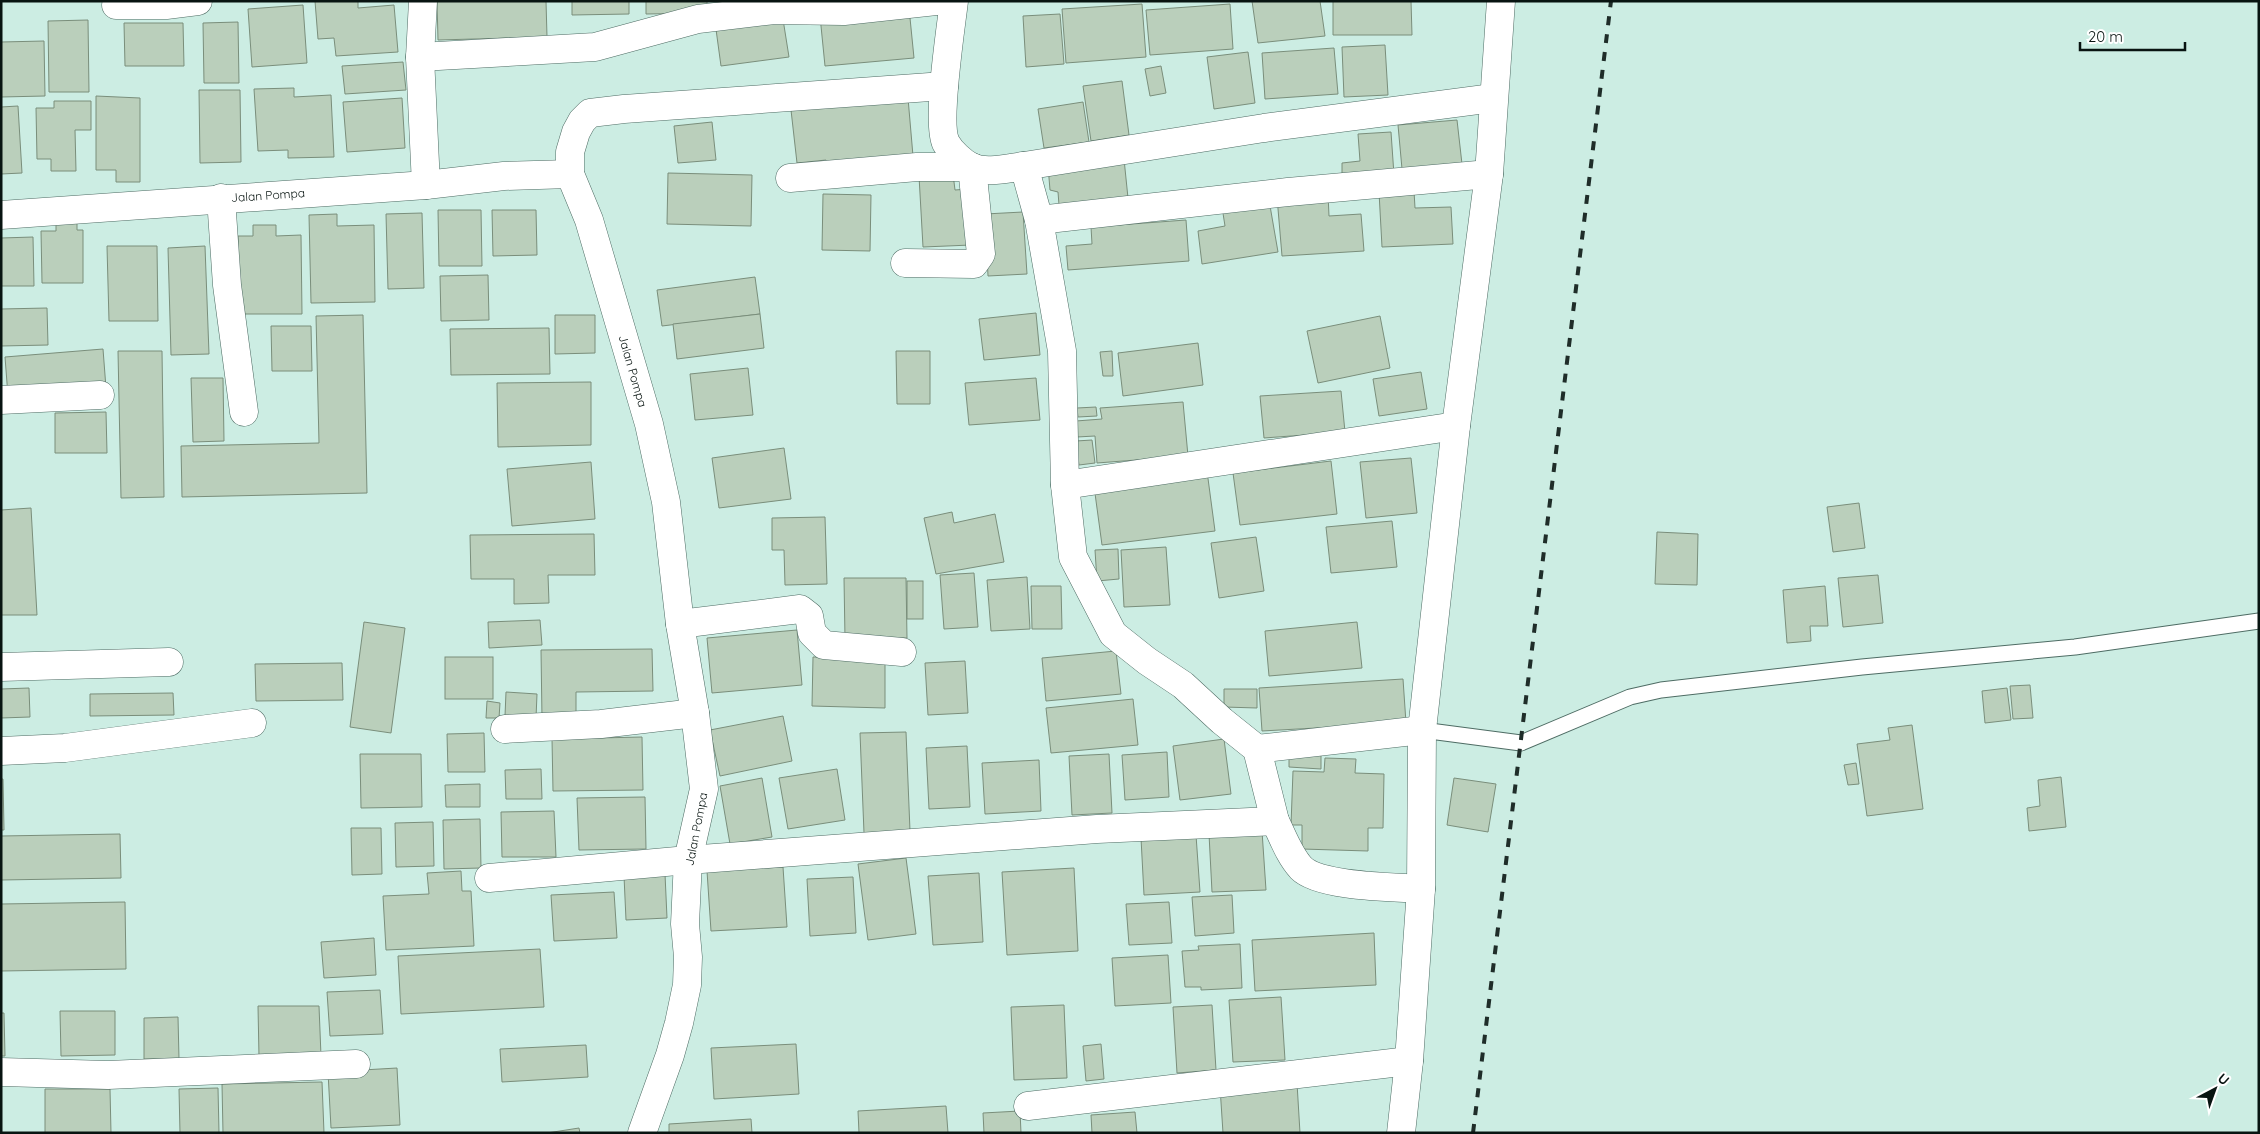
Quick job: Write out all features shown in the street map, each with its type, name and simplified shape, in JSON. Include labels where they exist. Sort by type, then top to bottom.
[{"type":"street","points":[[116,5],[158,6],[198,1]]},
{"type":"street","points":[[423,1],[420,57],[426,185]]},
{"type":"street","points":[[420,57],[595,47],[698,19],[764,11],[844,10],[936,1]]},
{"type":"street","points":[[905,263],[974,264],[981,254],[972,167],[955,154],[945,141],[944,86],[954,1]]},
{"type":"street","points":[[1401,1133],[1409,1061],[1421,889],[1422,730],[1456,426],[1490,174],[1493,98],[1501,1]]},
{"type":"street","points":[[570,174],[570,152],[576,132],[582,121],[590,113],[624,108],[944,86]]},
{"type":"street","points":[[790,178],[917,166],[972,167],[991,170],[1264,128],[1493,98]]},
{"type":"street","points":[[1024,166],[1039,220],[1062,351],[1065,485],[1072,557],[1113,634],[1147,661],[1184,685],[1222,721],[1257,749],[1275,821],[1291,855],[1303,870],[1320,878],[1343,883],[1421,889]]},
{"type":"street","name":"Jalan Pompa","points":[[1,215],[426,185],[504,176],[570,174],[589,220],[649,424],[666,502],[680,624],[695,713],[704,789],[688,860],[685,924],[688,957],[687,985],[672,1047],[642,1133]]},
{"type":"street","points":[[1039,220],[1288,192],[1490,174]]},
{"type":"street","points":[[221,198],[227,285],[244,412]]},
{"type":"street","points":[[1,400],[100,395]]},
{"type":"street","points":[[1065,485],[1456,426]]},
{"type":"street","points":[[680,624],[800,610],[809,616],[812,633],[824,644],[902,652]]},
{"type":"street","points":[[1,667],[168,662]]},
{"type":"street","points":[[505,729],[601,724],[695,713]]},
{"type":"street","points":[[1,751],[65,748],[252,724]]},
{"type":"street","points":[[1257,749],[1422,730]]},
{"type":"street","points":[[489,878],[688,860],[1097,829],[1275,821]]},
{"type":"street","points":[[1028,1106],[1409,1061]]},
{"type":"street","points":[[1,1072],[108,1075],[356,1064]]},
{"type":"lane","points":[[1422,730],[1521,743],[1630,698],[1661,690],[1862,667],[2075,647],[2259,621]]},
{"type":"building","points":[[315,1],[358,1],[358,8],[394,5],[398,52],[336,56],[334,38],[318,39]]},
{"type":"building","points":[[437,1],[546,1],[547,37],[438,40]]},
{"type":"building","points":[[572,1],[629,1],[629,14],[572,15]]},
{"type":"building","points":[[646,1],[707,1],[707,13],[646,14]]},
{"type":"building","points":[[1252,1],[1320,1],[1325,36],[1258,43]]},
{"type":"building","points":[[1333,1],[1411,1],[1412,35],[1333,35]]},
{"type":"building","points":[[1142,4],[1146,57],[1066,63],[1062,9]]},
{"type":"building","points":[[1230,4],[1233,49],[1150,55],[1146,10]]},
{"type":"building","points":[[303,5],[307,63],[252,67],[248,9]]},
{"type":"building","points":[[909,8],[914,58],[825,66],[820,16]]},
{"type":"building","points":[[782,13],[789,57],[721,66],[715,22]]},
{"type":"building","points":[[1060,14],[1064,64],[1026,67],[1023,16]]},
{"type":"building","points":[[88,20],[89,92],[49,92],[48,21]]},
{"type":"building","points":[[238,22],[239,83],[204,83],[203,23]]},
{"type":"building","points":[[124,23],[183,23],[184,66],[125,66]]},
{"type":"building","points":[[44,41],[45,96],[1,97],[1,42]]},
{"type":"building","points":[[1385,45],[1388,95],[1344,97],[1342,47]]},
{"type":"building","points":[[1334,48],[1338,94],[1265,99],[1262,53]]},
{"type":"building","points":[[1248,52],[1255,103],[1214,109],[1207,57]]},
{"type":"building","points":[[403,62],[406,90],[345,94],[342,66]]},
{"type":"building","points":[[1161,66],[1166,93],[1150,96],[1145,69]]},
{"type":"building","points":[[1122,81],[1129,135],[1091,141],[1083,86]]},
{"type":"building","points":[[294,88],[294,97],[331,95],[334,157],[288,158],[288,150],[258,151],[254,89]]},
{"type":"building","points":[[199,90],[240,90],[241,162],[200,163]]},
{"type":"building","points":[[96,96],[140,98],[140,182],[116,182],[116,170],[96,170]]},
{"type":"building","points":[[402,98],[405,148],[347,152],[343,102]]},
{"type":"building","points":[[908,98],[913,156],[827,165],[826,160],[797,163],[791,110]]},
{"type":"building","points":[[54,101],[91,101],[91,130],[75,130],[76,171],[51,171],[51,159],[37,159],[36,108],[54,108]]},
{"type":"building","points":[[1083,102],[1089,142],[1044,148],[1038,109]]},
{"type":"building","points":[[18,106],[22,173],[1,174],[1,107]]},
{"type":"building","points":[[1457,120],[1462,164],[1402,169],[1398,125]]},
{"type":"building","points":[[712,122],[716,160],[678,163],[674,126]]},
{"type":"building","points":[[1391,132],[1394,175],[1342,178],[1342,163],[1360,161],[1358,134]]},
{"type":"building","points":[[1124,159],[1128,198],[1059,205],[1058,192],[1050,190],[1048,166]]},
{"type":"building","points":[[668,173],[752,175],[751,226],[667,224]]},
{"type":"building","points":[[953,174],[955,190],[968,189],[971,245],[923,247],[919,176]]},
{"type":"building","points":[[1414,191],[1415,208],[1451,207],[1453,244],[1382,247],[1379,192]]},
{"type":"building","points":[[823,194],[871,195],[870,251],[822,250]]},
{"type":"building","points":[[1328,194],[1329,216],[1361,214],[1364,251],[1282,256],[1277,197]]},
{"type":"building","points":[[1269,200],[1278,252],[1202,264],[1198,231],[1225,226],[1222,207]]},
{"type":"building","points":[[438,210],[481,210],[482,266],[439,266]]},
{"type":"building","points":[[492,210],[536,210],[537,255],[493,256]]},
{"type":"building","points":[[1023,212],[1027,274],[988,276],[985,214]]},
{"type":"building","points":[[422,213],[424,288],[388,289],[386,214]]},
{"type":"building","points":[[337,214],[337,226],[374,225],[375,302],[311,303],[309,215]]},
{"type":"building","points":[[1186,220],[1189,261],[1068,270],[1066,246],[1092,244],[1091,227]]},
{"type":"building","points":[[56,222],[77,222],[77,230],[83,230],[83,283],[42,283],[41,231],[56,231]]},
{"type":"building","points":[[253,225],[276,225],[276,236],[301,235],[302,314],[239,314],[238,236],[253,236]]},
{"type":"building","points":[[33,237],[34,286],[1,286],[1,238]]},
{"type":"building","points":[[107,246],[157,246],[158,321],[109,321]]},
{"type":"building","points":[[205,246],[209,354],[171,355],[168,248]]},
{"type":"building","points":[[488,275],[489,320],[441,321],[440,276]]},
{"type":"building","points":[[755,277],[760,314],[662,326],[657,290]]},
{"type":"building","points":[[47,308],[48,345],[1,346],[1,309]]},
{"type":"building","points":[[1036,313],[1040,355],[984,360],[979,319]]},
{"type":"building","points":[[760,314],[764,348],[677,359],[673,324]]},
{"type":"building","points":[[363,315],[367,493],[182,497],[181,446],[319,443],[316,316]]},
{"type":"building","points":[[555,315],[595,315],[595,353],[555,354]]},
{"type":"building","points":[[1380,316],[1390,368],[1318,383],[1307,331]]},
{"type":"building","points":[[271,326],[311,326],[312,371],[272,371]]},
{"type":"building","points":[[549,328],[550,374],[451,375],[450,329]]},
{"type":"building","points":[[1198,343],[1203,385],[1123,396],[1118,353]]},
{"type":"building","points":[[103,349],[106,388],[8,396],[5,357]]},
{"type":"building","points":[[118,351],[162,351],[164,497],[121,498]]},
{"type":"building","points":[[896,351],[930,351],[930,404],[897,404]]},
{"type":"building","points":[[1112,351],[1113,376],[1103,376],[1100,352]]},
{"type":"building","points":[[748,368],[753,415],[695,420],[690,374]]},
{"type":"building","points":[[1421,372],[1427,409],[1379,416],[1373,379]]},
{"type":"building","points":[[191,378],[223,378],[224,441],[193,442]]},
{"type":"building","points":[[1036,378],[1040,420],[969,425],[965,383]]},
{"type":"building","points":[[591,382],[591,445],[498,447],[497,383]]},
{"type":"building","points":[[1341,391],[1345,432],[1264,438],[1260,396]]},
{"type":"building","points":[[1183,402],[1188,456],[1097,463],[1095,436],[1077,437],[1076,421],[1102,419],[1100,408]]},
{"type":"building","points":[[1096,407],[1097,416],[1078,417],[1077,408]]},
{"type":"building","points":[[106,412],[107,453],[55,453],[55,413]]},
{"type":"building","points":[[1092,440],[1095,463],[1079,465],[1076,441]]},
{"type":"building","points":[[784,448],[791,499],[719,508],[712,458]]},
{"type":"building","points":[[1411,458],[1417,513],[1366,518],[1360,462]]},
{"type":"building","points":[[1331,461],[1337,514],[1240,525],[1233,473]]},
{"type":"building","points":[[591,462],[595,519],[512,526],[507,469]]},
{"type":"building","points":[[1207,471],[1215,531],[1102,545],[1094,486]]},
{"type":"building","points":[[1859,503],[1865,548],[1833,552],[1827,507]]},
{"type":"building","points":[[31,508],[37,615],[1,615],[1,510]]},
{"type":"building","points":[[952,512],[954,523],[995,514],[1004,562],[936,574],[924,518]]},
{"type":"building","points":[[825,517],[827,584],[785,585],[784,550],[772,550],[772,518]]},
{"type":"building","points":[[1392,521],[1397,567],[1331,573],[1326,527]]},
{"type":"building","points":[[1657,532],[1698,534],[1697,585],[1655,584]]},
{"type":"building","points":[[594,534],[595,575],[548,575],[549,603],[514,604],[514,579],[471,579],[470,535]]},
{"type":"building","points":[[1256,537],[1264,591],[1219,598],[1211,543]]},
{"type":"building","points":[[1166,547],[1170,605],[1124,607],[1121,550]]},
{"type":"building","points":[[1118,549],[1119,579],[1097,581],[1095,550]]},
{"type":"building","points":[[974,573],[978,627],[944,629],[940,575]]},
{"type":"building","points":[[1878,575],[1883,623],[1843,627],[1838,578]]},
{"type":"building","points":[[1027,577],[1030,629],[991,631],[987,580]]},
{"type":"building","points":[[844,578],[906,578],[907,638],[845,639]]},
{"type":"building","points":[[907,581],[923,581],[923,619],[907,619]]},
{"type":"building","points":[[1031,586],[1061,586],[1062,629],[1032,629]]},
{"type":"building","points":[[1825,586],[1828,626],[1810,626],[1811,641],[1787,643],[1783,590]]},
{"type":"building","points":[[540,620],[542,645],[489,648],[488,622]]},
{"type":"building","points":[[364,622],[405,628],[391,733],[350,727]]},
{"type":"building","points":[[1357,622],[1362,668],[1269,676],[1265,631]]},
{"type":"building","points":[[797,630],[802,685],[712,693],[707,638]]},
{"type":"building","points":[[652,649],[653,691],[576,692],[576,718],[542,719],[541,650]]},
{"type":"building","points":[[1116,651],[1121,694],[1046,701],[1042,658]]},
{"type":"building","points":[[445,657],[493,657],[493,699],[445,699]]},
{"type":"building","points":[[813,657],[885,659],[885,708],[812,706]]},
{"type":"building","points":[[965,661],[968,713],[928,715],[925,663]]},
{"type":"building","points":[[342,663],[343,700],[256,701],[255,664]]},
{"type":"building","points":[[1403,679],[1406,723],[1262,731],[1259,688]]},
{"type":"building","points":[[2030,685],[2033,718],[2013,719],[2010,686]]},
{"type":"building","points":[[29,688],[30,717],[1,718],[1,689]]},
{"type":"building","points":[[2007,688],[2011,720],[1985,723],[1982,691]]},
{"type":"building","points":[[1224,689],[1257,689],[1257,708],[1224,707]]},
{"type":"building","points":[[506,692],[537,694],[536,718],[505,716]]},
{"type":"building","points":[[173,693],[174,715],[90,716],[90,694]]},
{"type":"building","points":[[1133,699],[1138,745],[1051,753],[1046,708]]},
{"type":"building","points":[[487,701],[500,703],[499,718],[486,718]]},
{"type":"building","points":[[783,716],[792,761],[720,776],[710,730]]},
{"type":"building","points":[[1912,725],[1923,809],[1867,816],[1857,744],[1890,740],[1888,728]]},
{"type":"building","points":[[906,732],[910,831],[864,833],[860,733]]},
{"type":"building","points":[[484,733],[485,772],[448,772],[447,734]]},
{"type":"building","points":[[642,737],[643,790],[553,791],[552,739]]},
{"type":"building","points":[[1224,739],[1231,794],[1180,800],[1173,746]]},
{"type":"building","points":[[967,746],[970,807],[929,809],[926,748]]},
{"type":"building","points":[[1167,752],[1169,797],[1125,800],[1122,755]]},
{"type":"building","points":[[1289,753],[1321,755],[1321,769],[1289,767]]},
{"type":"building","points":[[360,754],[421,754],[422,807],[361,808]]},
{"type":"building","points":[[1109,754],[1112,813],[1072,815],[1069,756]]},
{"type":"building","points":[[1325,758],[1356,759],[1355,773],[1384,774],[1383,828],[1368,828],[1368,851],[1302,849],[1302,825],[1291,825],[1293,771],[1324,772]]},
{"type":"building","points":[[1039,760],[1041,811],[985,814],[982,763]]},
{"type":"building","points":[[1856,763],[1859,784],[1848,785],[1844,765]]},
{"type":"building","points":[[541,769],[542,799],[506,799],[505,770]]},
{"type":"building","points":[[837,769],[845,820],[788,829],[779,778]]},
{"type":"building","points":[[2061,777],[2066,827],[2029,831],[2027,808],[2040,806],[2038,780]]},
{"type":"building","points":[[762,778],[772,837],[730,844],[720,786]]},
{"type":"building","points":[[1454,778],[1496,784],[1488,832],[1447,825]]},
{"type":"building","points":[[1,779],[3,779],[4,830],[1,830]]},
{"type":"building","points":[[480,784],[480,807],[446,807],[445,785]]},
{"type":"building","points":[[645,797],[646,849],[579,850],[577,798]]},
{"type":"building","points":[[554,811],[556,857],[502,857],[501,812]]},
{"type":"building","points":[[480,819],[481,868],[444,869],[443,820]]},
{"type":"building","points":[[433,822],[434,866],[396,867],[395,823]]},
{"type":"building","points":[[351,828],[381,828],[382,874],[352,875]]},
{"type":"building","points":[[1262,831],[1266,890],[1212,892],[1209,834]]},
{"type":"building","points":[[120,834],[121,878],[1,880],[1,836]]},
{"type":"building","points":[[1196,835],[1200,892],[1144,895],[1141,838]]},
{"type":"building","points":[[906,858],[916,934],[868,940],[858,864]]},
{"type":"building","points":[[783,867],[787,927],[711,931],[707,871]]},
{"type":"building","points":[[1074,868],[1078,951],[1007,955],[1002,872]]},
{"type":"building","points":[[461,871],[462,891],[471,891],[474,946],[386,950],[383,896],[429,894],[427,873]]},
{"type":"building","points":[[979,873],[983,942],[933,945],[928,876]]},
{"type":"building","points":[[665,874],[667,918],[626,920],[624,876]]},
{"type":"building","points":[[853,877],[856,933],[810,936],[807,879]]},
{"type":"building","points":[[614,892],[617,938],[554,941],[551,895]]},
{"type":"building","points":[[1232,895],[1234,933],[1195,936],[1192,897]]},
{"type":"building","points":[[125,902],[126,969],[1,971],[1,904]]},
{"type":"building","points":[[1169,902],[1172,943],[1129,945],[1126,904]]},
{"type":"building","points":[[1374,933],[1376,985],[1255,991],[1252,940]]},
{"type":"building","points":[[374,938],[376,975],[324,978],[321,942]]},
{"type":"building","points":[[1240,944],[1242,988],[1201,990],[1201,987],[1185,987],[1182,951],[1199,950],[1198,946]]},
{"type":"building","points":[[540,949],[544,1007],[401,1014],[398,956]]},
{"type":"building","points":[[1168,955],[1171,1003],[1115,1006],[1112,958]]},
{"type":"building","points":[[380,990],[383,1034],[330,1036],[327,992]]},
{"type":"building","points":[[1281,997],[1285,1060],[1233,1062],[1229,1000]]},
{"type":"building","points":[[1064,1005],[1067,1078],[1014,1080],[1011,1007]]},
{"type":"building","points":[[1212,1005],[1216,1070],[1177,1073],[1173,1007]]},
{"type":"building","points":[[258,1006],[319,1006],[321,1056],[259,1057]]},
{"type":"building","points":[[60,1011],[115,1011],[115,1055],[61,1056]]},
{"type":"building","points":[[1,1013],[4,1013],[5,1056],[1,1056]]},
{"type":"building","points":[[178,1017],[179,1059],[144,1059],[144,1018]]},
{"type":"building","points":[[796,1044],[799,1094],[714,1099],[711,1048]]},
{"type":"building","points":[[1101,1044],[1104,1079],[1086,1081],[1083,1046]]},
{"type":"building","points":[[586,1045],[588,1077],[502,1082],[500,1049]]},
{"type":"building","points":[[397,1068],[400,1125],[331,1128],[328,1072]]},
{"type":"building","points":[[322,1082],[324,1133],[223,1133],[222,1084]]},
{"type":"building","points":[[1297,1083],[1300,1133],[1223,1133],[1220,1087]]},
{"type":"building","points":[[218,1088],[219,1133],[180,1133],[179,1089]]},
{"type":"building","points":[[45,1089],[110,1089],[111,1133],[45,1133]]},
{"type":"building","points":[[946,1106],[948,1133],[859,1133],[858,1111]]},
{"type":"building","points":[[1020,1111],[1021,1133],[984,1133],[983,1113]]},
{"type":"building","points":[[1135,1112],[1137,1133],[1092,1133],[1091,1115]]},
{"type":"building","points":[[751,1119],[752,1133],[669,1133],[669,1124]]},
{"type":"building","points":[[579,1128],[580,1133],[547,1133]]},
{"type":"railway","points":[[1473,1133],[1611,1]]}]
